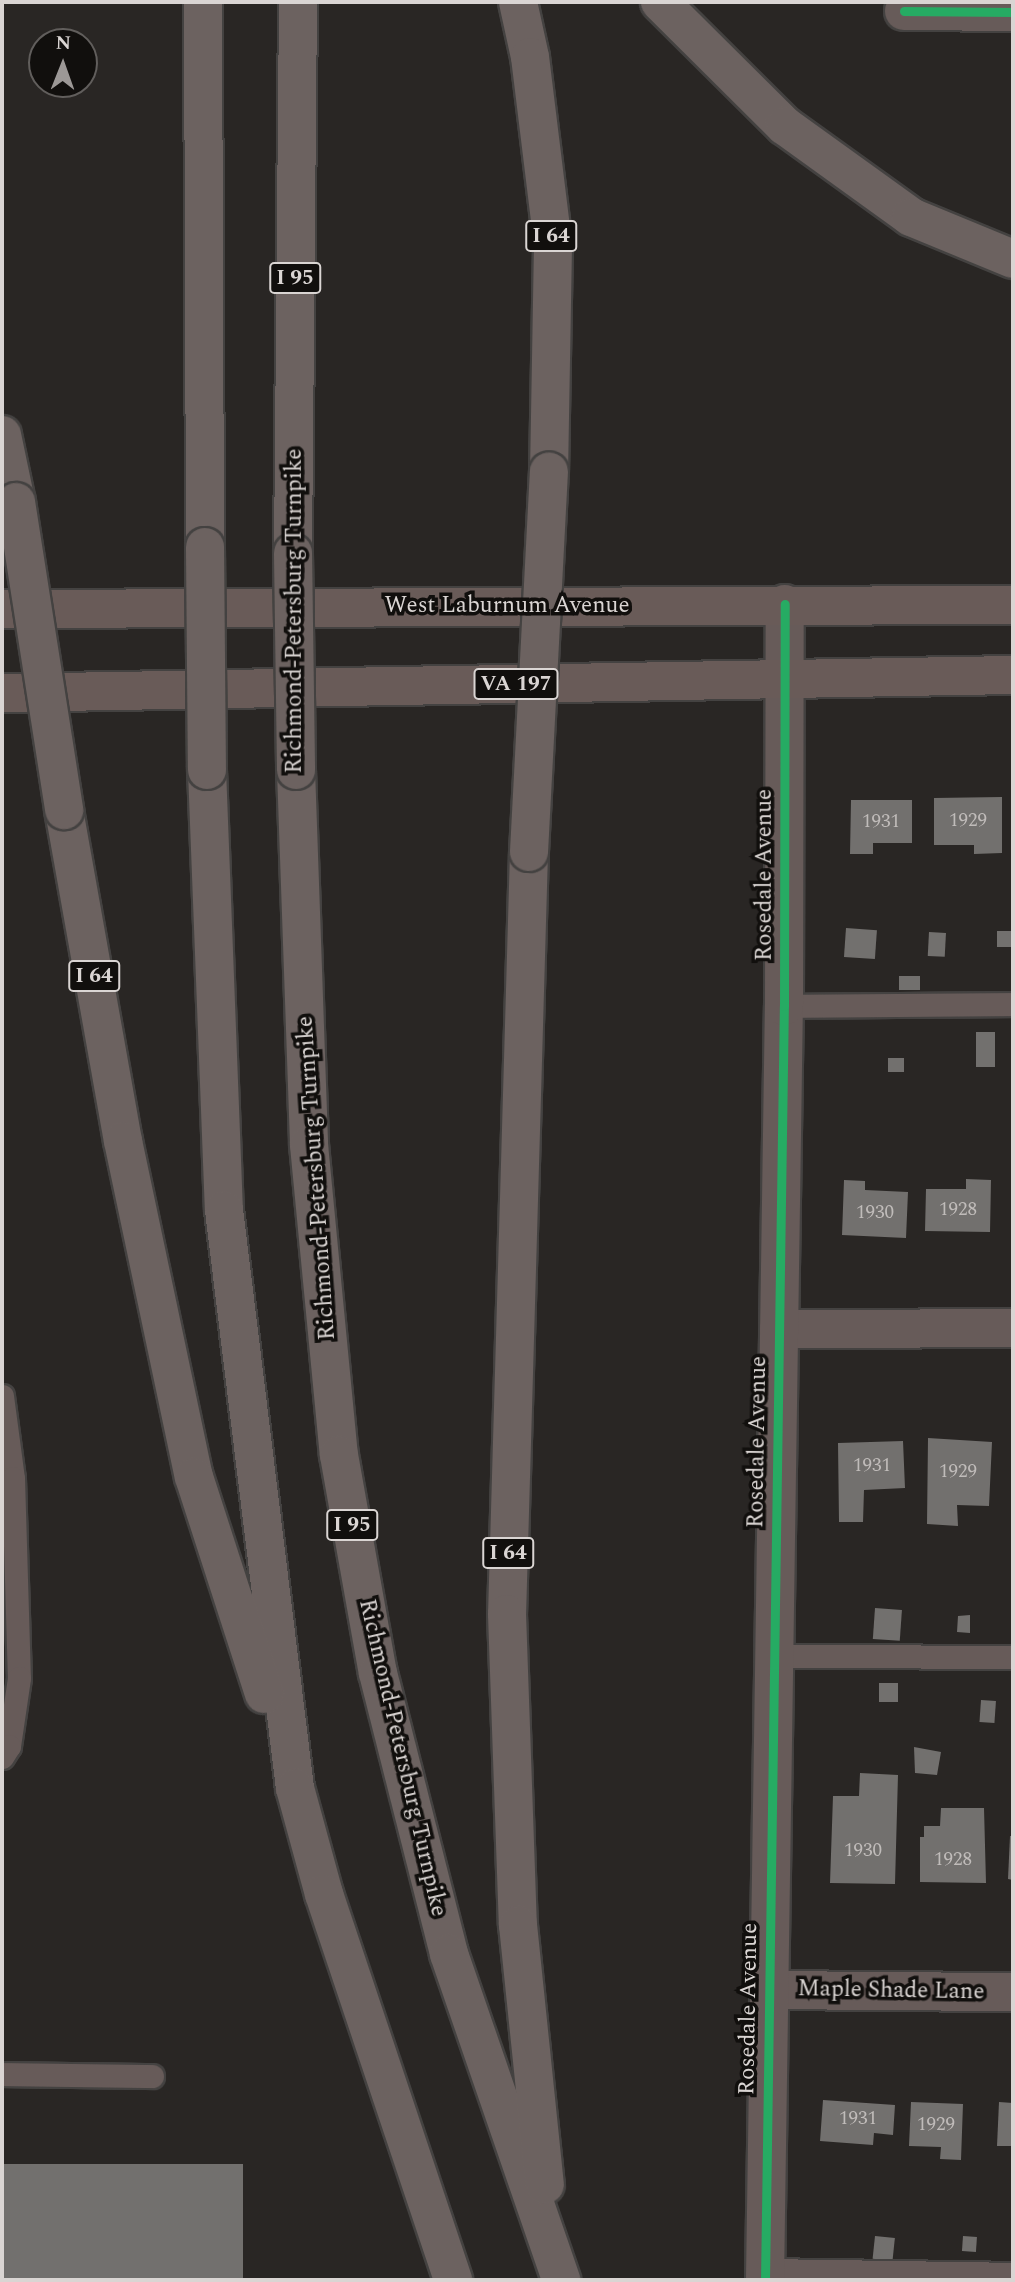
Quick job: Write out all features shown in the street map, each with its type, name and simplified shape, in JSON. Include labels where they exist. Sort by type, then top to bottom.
[{"type":"highway","points":[[203,2],[207,770],[224,1210],[295,1788]]},
{"type":"highway","name":"Richmond-Petersburg Turnpike","points":[[298,2],[293,553],[296,770],[309,1144],[342,1469],[378,1673],[449,1954],[557,2267]]},
{"type":"highway","name":"I 64","points":[[518,2],[530,57],[553,245],[549,472],[529,852],[507,1614],[518,1925],[557,2267]]},
{"type":"highway","points":[[660,2],[785,126],[911,216],[1013,259]]},
{"type":"highway","name":"I 64","points":[[2,435],[16,502],[64,810],[123,1141],[194,1477],[295,1788],[324,1894],[453,2280]]},
{"type":"main road","name":"West Laburnum Avenue","points":[[2,609],[1013,605]]},
{"type":"main road","name":"VA 197","points":[[8,694],[1013,675]]},
{"type":"street","points":[[904,11],[1013,12]]},
{"type":"street","name":"Rosedale Avenue","points":[[765,2275],[784,1006],[785,604]]},
{"type":"street","points":[[779,1329],[1013,1328]]},
{"type":"street","name":"Maple Shade Lane","points":[[769,1990],[1013,1993]]},
{"type":"lane","points":[[784,1006],[1013,1004]]},
{"type":"lane","points":[[2,1396],[13,1478],[19,1678],[9,1746],[2,1757]]},
{"type":"lane","points":[[774,1656],[1013,1657]]},
{"type":"lane","points":[[2,2074],[152,2076]]},
{"type":"lane","points":[[765,2275],[1013,2274]]},
{"type":"building","points":[[1002,797],[1002,853],[974,854],[974,845],[934,845],[934,798]]},
{"type":"building","points":[[851,800],[912,800],[912,843],[873,843],[873,854],[850,854]]},
{"type":"building","points":[[846,928],[877,930],[875,959],[844,957]]},
{"type":"building","points":[[997,931],[1011,931],[1011,947],[997,947]]},
{"type":"building","points":[[929,932],[946,933],[945,957],[928,956]]},
{"type":"building","points":[[899,976],[920,976],[920,990],[899,990]]},
{"type":"building","points":[[976,1032],[995,1032],[995,1067],[976,1067]]},
{"type":"building","points":[[888,1058],[904,1058],[904,1072],[888,1072]]},
{"type":"building","points":[[966,1179],[991,1180],[990,1232],[925,1231],[926,1189],[966,1189]]},
{"type":"building","points":[[844,1180],[865,1181],[865,1190],[908,1192],[906,1238],[842,1235]]},
{"type":"building","points":[[928,1438],[992,1442],[989,1506],[957,1505],[958,1526],[927,1524]]},
{"type":"building","points":[[903,1441],[905,1488],[864,1490],[863,1522],[839,1522],[838,1443]]},
{"type":"building","points":[[875,1608],[902,1610],[900,1641],[873,1639]]},
{"type":"building","points":[[970,1615],[970,1633],[957,1632],[958,1616]]},
{"type":"building","points":[[879,1683],[898,1683],[898,1702],[879,1702]]},
{"type":"building","points":[[981,1700],[996,1701],[994,1723],[979,1722]]},
{"type":"building","points":[[914,1747],[941,1752],[937,1775],[915,1773]]},
{"type":"building","points":[[860,1773],[898,1775],[895,1884],[830,1883],[833,1796],[859,1796]]},
{"type":"building","points":[[941,1808],[984,1808],[986,1883],[920,1882],[920,1837],[924,1837],[924,1826],[940,1826]]},
{"type":"building","points":[[1010,1836],[1013,1836],[1013,1880],[1008,1879]]},
{"type":"building","points":[[823,2100],[895,2105],[893,2135],[874,2133],[873,2145],[820,2141]]},
{"type":"building","points":[[911,2102],[963,2104],[961,2160],[940,2159],[941,2147],[909,2146]]},
{"type":"building","points":[[999,2102],[1013,2103],[1013,2146],[997,2146]]},
{"type":"building","points":[[2,2164],[243,2164],[243,2280],[2,2280]]},
{"type":"building","points":[[875,2236],[895,2238],[892,2261],[873,2259]]},
{"type":"building","points":[[963,2236],[977,2237],[976,2252],[962,2251]]},
{"type":"cycle path","points":[[904,11],[1013,12]]},
{"type":"cycle path","points":[[765,2280],[784,1006],[785,604]]}]
